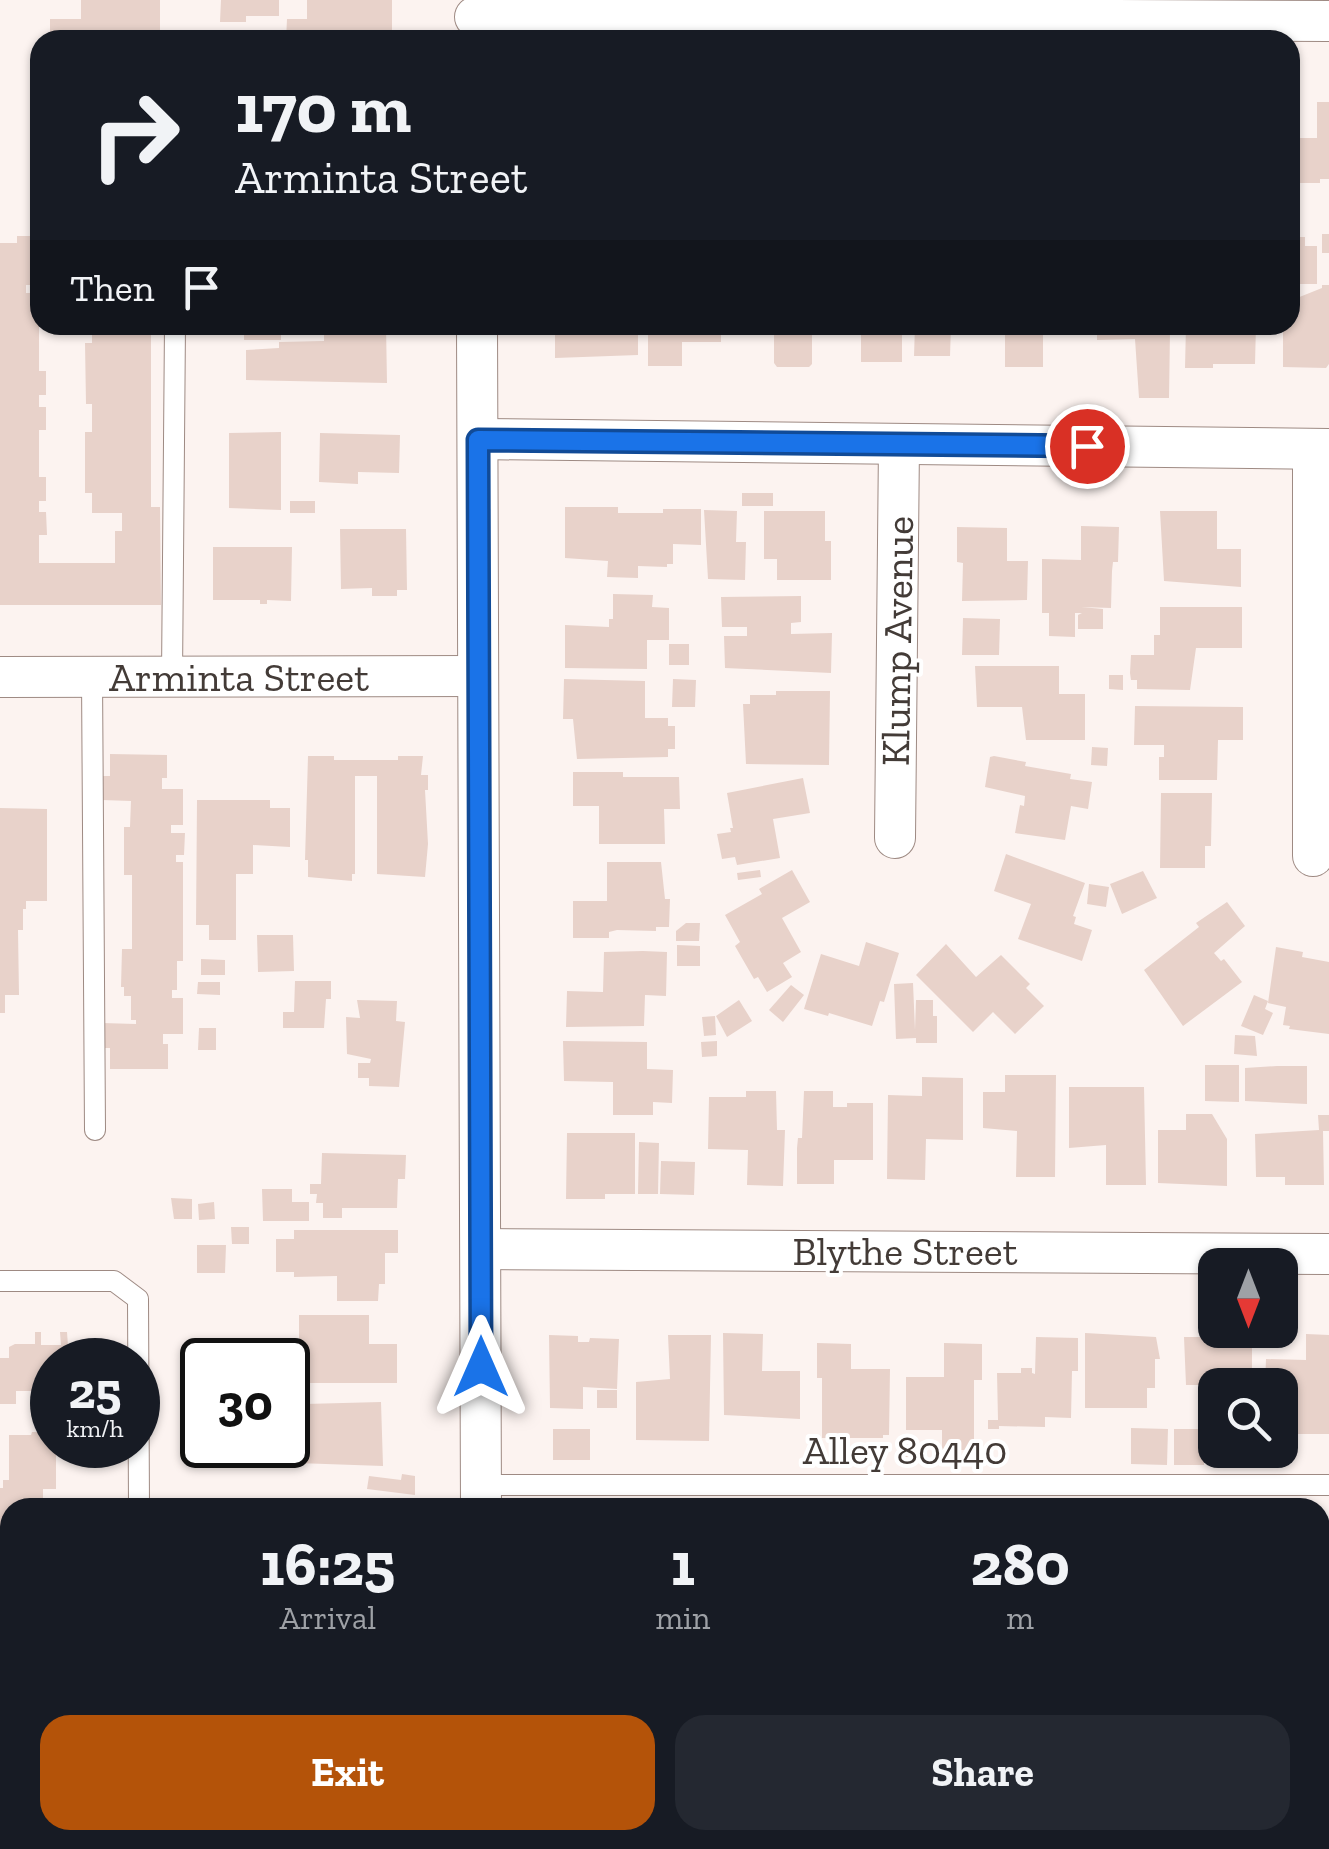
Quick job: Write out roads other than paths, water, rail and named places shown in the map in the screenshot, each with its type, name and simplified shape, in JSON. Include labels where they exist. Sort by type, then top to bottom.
[{"type":"street","points":[[475,19],[1329,21]]},
{"type":"street","points":[[477,335],[481,1496]]},
{"type":"street","points":[[478,440],[1321,449],[1313,856]]},
{"type":"street","name":"Klump Avenue","points":[[895,838],[899,444]]},
{"type":"street","name":"Arminta Street","points":[[0,677],[478,676]]},
{"type":"street","name":"Blythe Street","points":[[482,1249],[1329,1254]]},
{"type":"lane","points":[[172,676],[174,335]]},
{"type":"lane","points":[[92,677],[96,1130]]},
{"type":"lane","points":[[0,1281],[114,1280],[138,1298],[138,1498]]},
{"type":"lane","name":"Alley 80440","points":[[481,1496],[1329,1485]]}]
